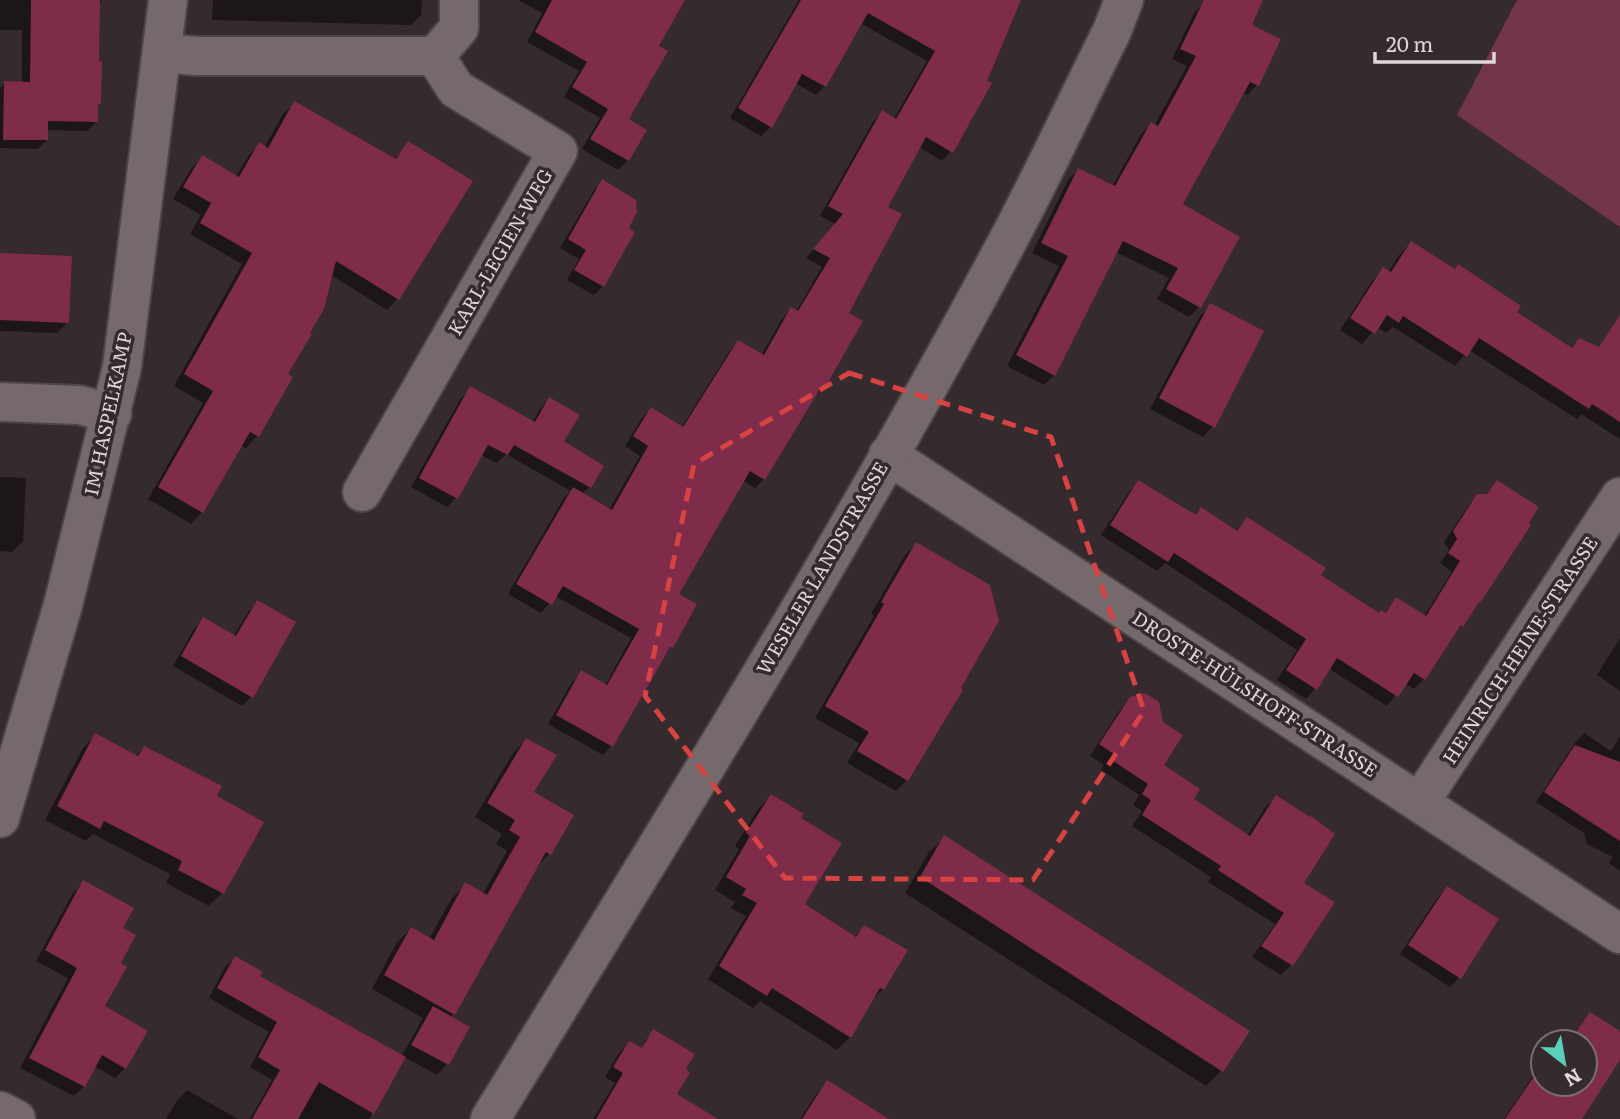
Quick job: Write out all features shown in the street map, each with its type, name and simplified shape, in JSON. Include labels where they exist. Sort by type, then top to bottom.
[{"type":"street","name":"IM HASPELKAMP","points":[[0,818],[63,605],[122,367],[168,0]]},
{"type":"street","points":[[162,53],[197,56],[435,55],[459,29],[459,0]]},
{"type":"street","name":"WESELER LANDSTRASSE","points":[[490,1119],[764,668],[888,455],[1012,232],[1112,31],[1124,0]]},
{"type":"street","name":"KARL-LEGIEN-WEG","points":[[362,492],[558,151],[456,89],[435,55]]},
{"type":"street","points":[[0,402],[80,405],[112,414]]},
{"type":"street","name":"DROSTE-HÜLSHOFF-STRASSE","points":[[888,455],[1620,934]]},
{"type":"street","name":"HEINRICH-HEINE-STRASSE","points":[[1420,802],[1620,497]]},
{"type":"street","points":[[0,1111],[16,1119]]},
{"type":"highlighted area","points":[[849,373],[1051,437],[1144,711],[1033,880],[785,878],[645,696],[694,464]]},
{"type":"shaded area","points":[[1517,0],[1620,0],[1620,227],[1457,115]]},
{"type":"building","points":[[31,0],[100,0],[99,61],[102,61],[98,122],[48,121],[48,140],[3,140],[4,81],[30,82]]},
{"type":"building","points":[[552,0],[685,0],[659,46],[668,51],[629,119],[647,130],[629,161],[590,139],[608,109],[572,87],[587,62],[535,32]]},
{"type":"building","points":[[801,0],[1021,0],[987,81],[992,83],[953,153],[926,137],[888,207],[902,214],[849,313],[863,321],[823,391],[820,389],[765,480],[750,471],[679,594],[697,604],[613,747],[556,715],[581,670],[607,685],[639,629],[563,586],[552,605],[516,584],[573,487],[612,510],[648,446],[633,436],[651,407],[683,427],[738,340],[764,355],[791,307],[798,311],[830,258],[813,249],[843,214],[828,206],[882,110],[896,119],[935,51],[868,13],[826,87],[802,74],[772,128],[738,108]]},
{"type":"building","points":[[1204,0],[1263,0],[1252,25],[1281,39],[1259,86],[1250,82],[1183,204],[1240,237],[1201,308],[1166,289],[1178,268],[1123,241],[1055,376],[1016,355],[1068,256],[1041,243],[1078,168],[1115,186],[1151,122],[1158,126],[1196,56],[1180,49]]},
{"type":"building","points":[[294,101],[396,159],[408,141],[473,181],[399,300],[336,261],[324,309],[288,374],[293,377],[259,437],[250,432],[203,513],[158,487],[213,391],[184,374],[252,253],[200,223],[211,203],[183,187],[202,155],[239,177],[259,142],[268,148]]},
{"type":"building","points":[[602,179],[636,200],[637,212],[629,228],[635,232],[604,287],[574,270],[586,250],[568,239]]},
{"type":"building","points":[[1411,241],[1455,269],[1458,264],[1521,306],[1517,312],[1572,348],[1579,338],[1599,347],[1620,315],[1620,422],[1592,404],[1589,409],[1479,338],[1467,357],[1403,316],[1399,323],[1387,315],[1375,334],[1350,318],[1383,267],[1391,272]]},
{"type":"building","points":[[0,253],[72,256],[69,323],[0,320]]},
{"type":"building","points":[[1210,303],[1264,331],[1215,428],[1159,398]]},
{"type":"building","points":[[470,386],[535,422],[549,397],[580,415],[564,441],[604,466],[591,488],[514,445],[508,455],[488,445],[458,499],[419,478]]},
{"type":"building","points":[[1138,480],[1196,515],[1201,507],[1237,531],[1247,517],[1326,568],[1321,575],[1379,613],[1381,610],[1386,613],[1396,597],[1426,616],[1460,561],[1448,553],[1457,539],[1453,531],[1477,494],[1487,494],[1497,480],[1539,507],[1529,523],[1531,525],[1480,603],[1463,627],[1461,625],[1425,680],[1414,673],[1398,697],[1337,658],[1317,690],[1286,670],[1306,639],[1174,553],[1168,562],[1110,525]]},
{"type":"building","points":[[916,542],[990,585],[999,621],[961,688],[963,690],[908,781],[857,751],[869,732],[825,706],[884,604],[881,602]]},
{"type":"building","points":[[257,600],[296,622],[253,698],[181,656],[203,617],[236,636]]},
{"type":"building","points":[[1145,693],[1159,702],[1163,722],[1183,735],[1164,765],[1200,789],[1194,799],[1250,836],[1276,795],[1335,834],[1304,883],[1335,902],[1293,966],[1261,946],[1284,913],[1218,870],[1221,866],[1142,815],[1151,800],[1142,794],[1148,784],[1110,759],[1114,754],[1099,744],[1130,697]]},
{"type":"building","points":[[95,733],[138,756],[144,746],[222,786],[217,796],[264,822],[224,894],[178,870],[182,861],[104,821],[100,829],[57,806]]},
{"type":"building","points":[[526,738],[557,755],[534,792],[574,815],[551,855],[546,852],[455,1015],[384,975],[411,927],[434,940],[465,882],[487,895],[520,837],[509,830],[515,820],[487,803]]},
{"type":"building","points":[[1575,745],[1620,762],[1620,841],[1544,792]]},
{"type":"building","points":[[771,794],[804,814],[801,818],[842,843],[805,904],[856,937],[864,925],[908,950],[884,990],[880,988],[851,1038],[772,988],[767,996],[719,966],[757,903],[742,895],[746,889],[726,877],[750,836],[746,833]]},
{"type":"building","points":[[944,835],[1250,1031],[1223,1072],[920,877]]},
{"type":"building","points":[[83,880],[134,908],[123,928],[136,935],[121,963],[127,967],[105,1006],[148,1031],[126,1069],[102,1055],[85,1087],[29,1058],[77,968],[45,950]]},
{"type":"building","points":[[1447,886],[1499,919],[1461,979],[1408,945]]},
{"type":"building","points":[[235,956],[263,972],[260,976],[406,1057],[374,1114],[319,1082],[298,1119],[252,1119],[280,1070],[258,1057],[277,1022],[217,988]]},
{"type":"building","points":[[433,1006],[470,1027],[449,1065],[411,1045]]},
{"type":"building","points":[[1590,1012],[1620,1031],[1620,1060],[1599,1093],[1599,1028],[1579,1028]]},
{"type":"building","points":[[653,1029],[695,1054],[686,1069],[690,1073],[677,1094],[718,1119],[596,1119],[623,1073],[613,1067],[629,1041],[642,1048]]},
{"type":"building","points":[[827,1080],[889,1119],[802,1119]]},
{"type":"building","points":[[1529,1084],[1529,1098],[1596,1098],[1582,1119],[1505,1119]]}]
